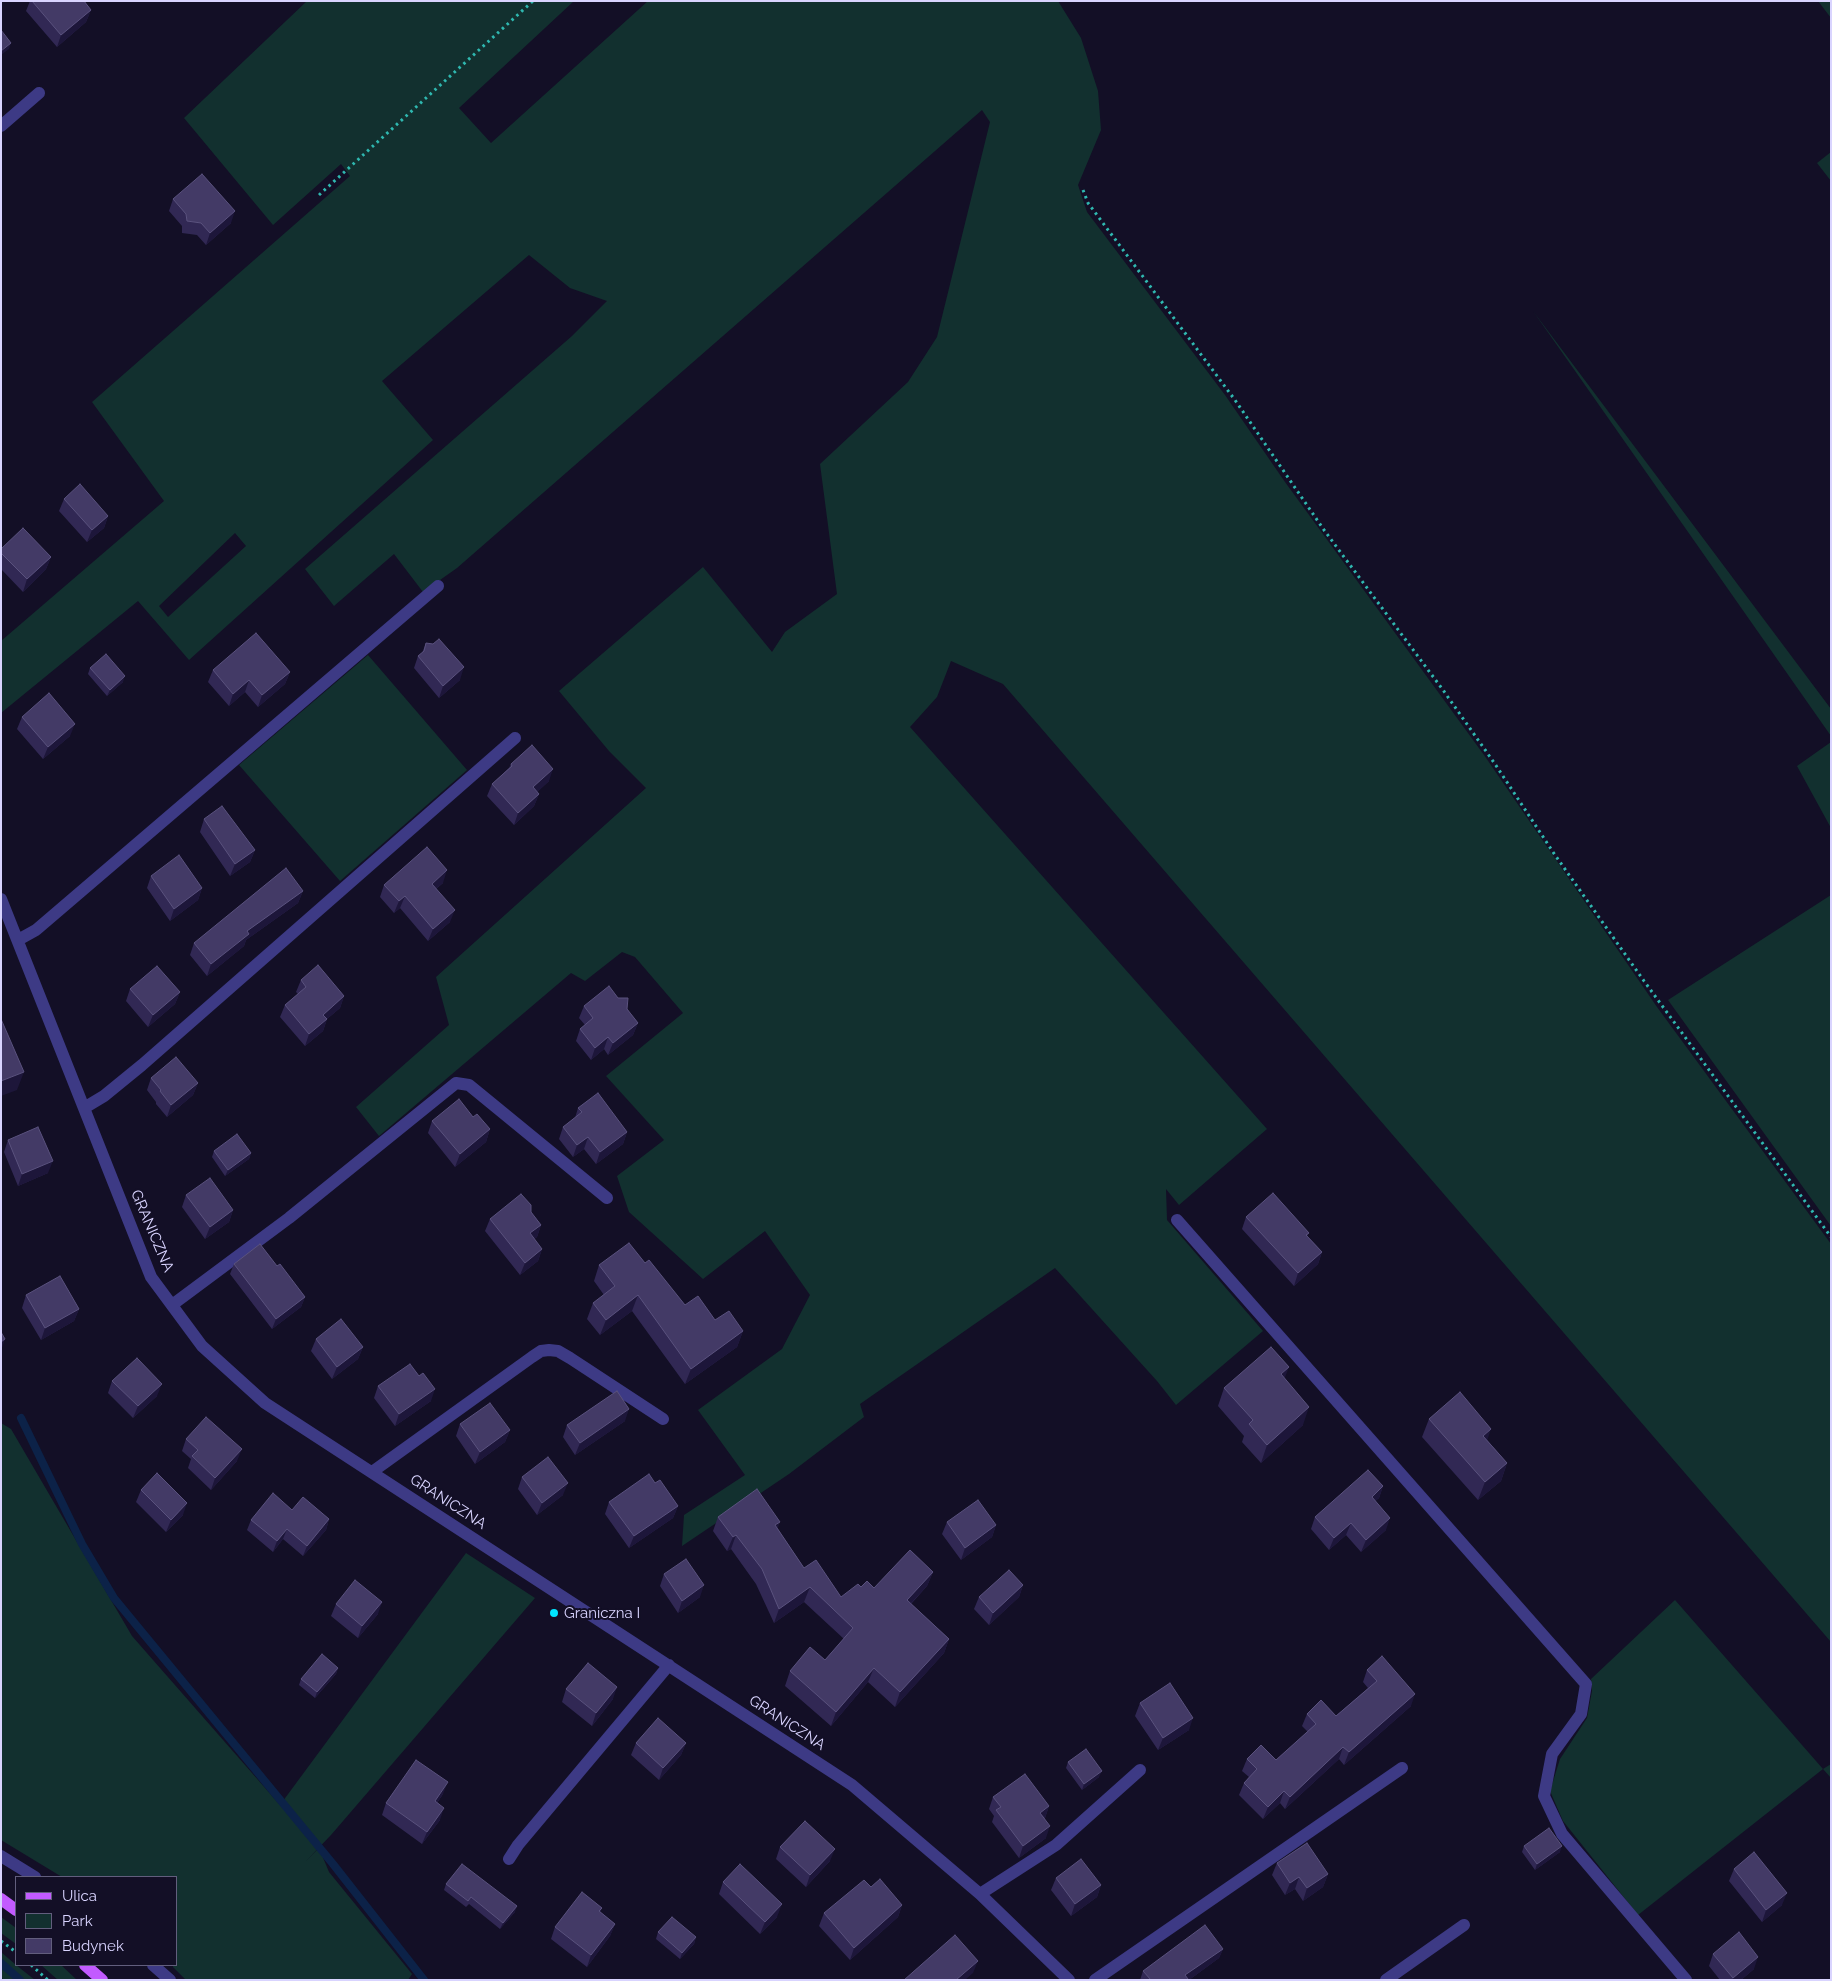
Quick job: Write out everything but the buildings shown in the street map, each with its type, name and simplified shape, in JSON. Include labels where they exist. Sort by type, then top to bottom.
[{"type":"main road","points":[[1,1899],[15,1909]]},
{"type":"main road","points":[[86,1966],[102,1980]]},
{"type":"street","points":[[1,126],[39,93]]},
{"type":"street","points":[[18,940],[36,930],[438,586]]},
{"type":"street","points":[[84,1108],[104,1096],[142,1065],[515,738]]},
{"type":"street","name":"GRANICZNA","points":[[1,899],[151,1277],[202,1346],[265,1402],[852,1785],[980,1894],[1069,1980]]},
{"type":"street","points":[[172,1305],[289,1218],[456,1082],[469,1085],[607,1198]]},
{"type":"street","points":[[1177,1220],[1586,1684],[1581,1714],[1552,1754],[1544,1796],[1562,1834],[1686,1980]]},
{"type":"street","points":[[372,1472],[541,1351],[558,1352],[570,1358],[663,1420]]},
{"type":"street","points":[[509,1859],[518,1845],[669,1665]]},
{"type":"street","points":[[1095,1980],[1402,1768]]},
{"type":"street","points":[[980,1894],[1056,1845],[1140,1770]]},
{"type":"street","points":[[1,1856],[33,1876]]},
{"type":"street","points":[[1386,1980],[1464,1925]]},
{"type":"street","points":[[154,1966],[170,1980]]},
{"type":"path","points":[[319,196],[533,1]]},
{"type":"path","points":[[1083,190],[1088,203],[1105,228],[1235,400],[1324,530],[1387,612],[1472,731],[1644,982],[1831,1237]]},
{"type":"path","points":[[1,1941],[15,1951]]},
{"type":"path","points":[[31,1966],[48,1980]]},
{"type":"green space","points":[[307,1],[574,1],[459,108],[491,143],[648,1],[1058,1],[1081,38],[1098,91],[1101,130],[1078,185],[1087,212],[1225,395],[1285,482],[1484,755],[1657,1007],[1831,1244],[1831,1642],[1003,684],[951,661],[937,697],[910,727],[1267,1129],[1179,1205],[1166,1189],[1167,1220],[1263,1331],[1176,1405],[1157,1381],[1055,1268],[860,1404],[864,1417],[789,1474],[682,1546],[684,1515],[745,1475],[698,1410],[782,1349],[810,1295],[765,1231],[703,1279],[629,1212],[617,1176],[664,1140],[606,1076],[683,1013],[635,957],[622,952],[585,981],[571,973],[379,1136],[356,1107],[449,1025],[436,977],[646,788],[609,751],[559,691],[703,567],[772,652],[785,632],[837,594],[820,464],[908,382],[937,337],[990,122],[982,110],[457,568],[423,592],[394,554],[334,606],[305,569],[572,336],[607,301],[570,288],[529,255],[382,381],[433,440],[189,660],[138,601],[1,713],[1,641],[164,501],[92,402],[350,176],[341,164],[273,225],[184,118]],"holes":[[[235,533],[246,546],[168,617],[159,606]]]},
{"type":"green space","points":[[1818,1],[1831,1],[1831,18]]},
{"type":"green space","points":[[1831,152],[1831,181],[1817,163]]},
{"type":"green space","points":[[1533,311],[1831,709],[1831,736],[1606,415]]},
{"type":"green space","points":[[368,655],[467,770],[340,881],[239,765]]},
{"type":"green space","points":[[1831,742],[1831,828],[1797,766]]},
{"type":"green space","points":[[1831,895],[1831,1226],[1668,1000]]},
{"type":"green space","points":[[1,1423],[11,1429],[132,1636],[280,1805],[466,1553],[535,1598],[331,1835],[306,1861],[319,1848],[329,1872],[412,1974],[408,1980],[186,1980],[173,1967],[178,1966],[178,1876],[60,1876],[1,1840]]},
{"type":"green space","points":[[1675,1600],[1823,1769],[1638,1915],[1563,1821],[1550,1791],[1560,1759],[1587,1718],[1592,1691],[1591,1679]]},
{"type":"green space","points":[[1831,1764],[1831,1778],[1823,1769]]},
{"type":"green space","points":[[1,1917],[15,1927],[15,1943],[1,1933]]},
{"type":"green space","points":[[1,1952],[15,1966],[35,1980],[4,1980],[1,1977]]},
{"type":"green space","points":[[42,1966],[62,1966],[77,1980],[58,1980]]},
{"type":"waterway","points":[[21,1418],[82,1544],[114,1598],[333,1864],[424,1980]]},
{"type":"waterway","points":[[1,1963],[20,1980]]},
{"type":"place","name":"Graniczna I","points":[[554,1613]]}]
